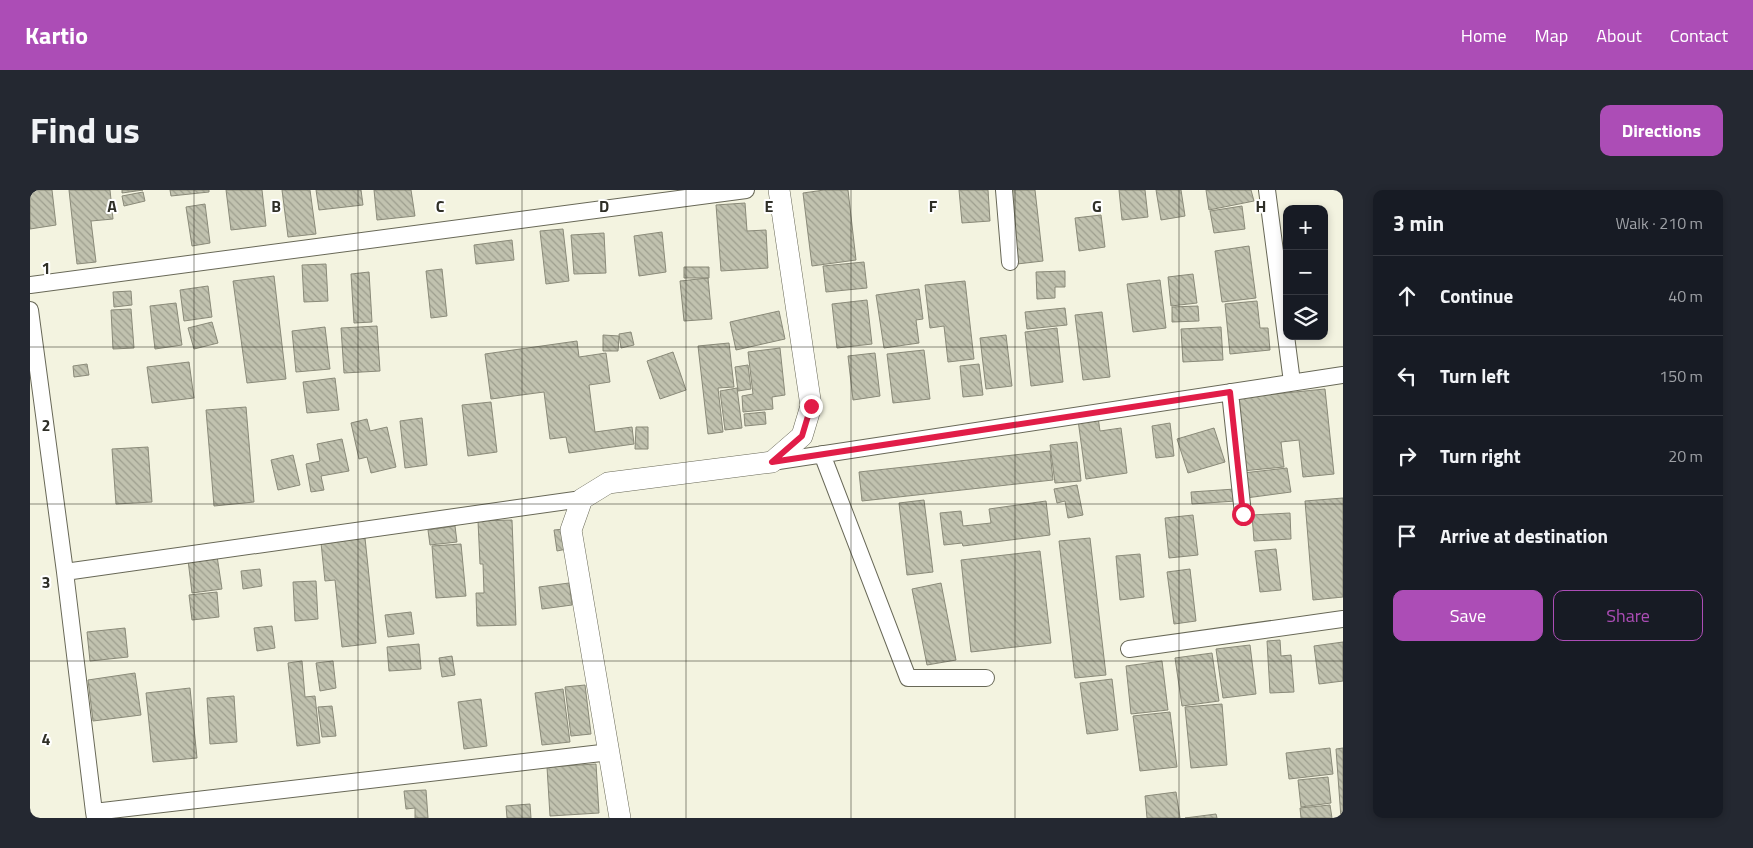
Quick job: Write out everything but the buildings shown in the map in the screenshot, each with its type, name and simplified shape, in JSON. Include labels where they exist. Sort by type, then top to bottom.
[{"type":"street","points":[[30,285],[746,190]]},
{"type":"street","points":[[772,462],[802,436],[811,406],[779,190]]},
{"type":"street","points":[[1004,190],[1010,262]]},
{"type":"street","points":[[1267,190],[1292,382]]},
{"type":"street","points":[[30,310],[95,815],[610,752]]},
{"type":"street","points":[[65,572],[582,499],[608,483],[772,462],[1343,375]]},
{"type":"street","points":[[1230,392],[1243,514]]},
{"type":"street","points":[[822,454],[908,678],[986,678]]},
{"type":"street","points":[[582,499],[572,530],[620,818]]},
{"type":"street","points":[[1129,649],[1343,619]]},
{"type":"route","points":[[811,406],[802,436],[772,462],[1230,392],[1243,514]]}]
